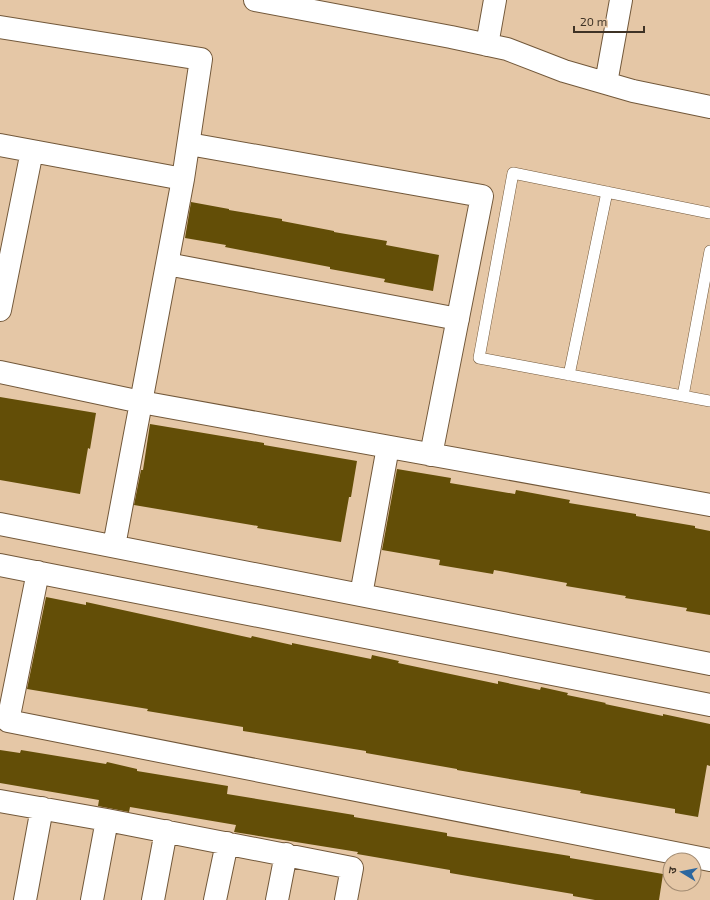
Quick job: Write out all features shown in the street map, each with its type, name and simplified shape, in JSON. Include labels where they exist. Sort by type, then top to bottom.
[{"type":"street","points":[[255,0],[487,45],[507,50],[564,71],[633,91],[710,107]]},
{"type":"street","points":[[487,45],[495,0]]},
{"type":"street","points":[[606,83],[621,0]]},
{"type":"street","points":[[0,27],[201,59],[189,144],[168,264],[114,546]]},
{"type":"street","points":[[189,144],[482,196],[431,455]]},
{"type":"street","points":[[0,145],[183,179]]},
{"type":"street","points":[[0,310],[32,151]]},
{"type":"street","points":[[168,264],[458,319]]},
{"type":"street","points":[[0,372],[142,402],[710,505]]},
{"type":"street","points":[[361,595],[388,447]]},
{"type":"street","points":[[0,524],[710,664]]},
{"type":"street","points":[[0,565],[710,705]]},
{"type":"street","points":[[38,572],[8,721],[710,860]]},
{"type":"street","points":[[687,701],[710,692]]},
{"type":"street","points":[[0,801],[227,842],[352,868],[346,900]]},
{"type":"street","points":[[25,900],[42,808]]},
{"type":"street","points":[[92,900],[107,820]]},
{"type":"street","points":[[153,900],[166,831]]},
{"type":"street","points":[[215,900],[227,842]]},
{"type":"street","points":[[277,900],[286,854]]},
{"type":"lane","points":[[710,213],[514,172],[479,358],[710,401]]},
{"type":"lane","points":[[569,375],[607,192]]},
{"type":"lane","points":[[683,396],[710,250]]},
{"type":"building","points":[[191,202],[282,219],[282,221],[334,232],[387,241],[386,245],[439,255],[433,291],[384,282],[385,279],[330,269],[330,267],[185,238]]},
{"type":"building","points":[[0,397],[96,413],[80,494],[0,480]]},
{"type":"building","points":[[150,424],[264,443],[264,445],[357,461],[341,542],[134,505],[141,470],[143,470]]},
{"type":"building","points":[[397,469],[451,478],[450,483],[515,494],[516,490],[570,500],[569,503],[636,514],[636,516],[695,526],[695,528],[710,531],[710,615],[686,611],[687,608],[625,598],[626,596],[566,586],[567,583],[494,570],[493,574],[439,565],[440,560],[382,550]]},
{"type":"building","points":[[46,597],[86,605],[86,602],[251,638],[252,636],[292,645],[292,643],[371,659],[372,655],[399,661],[398,663],[498,684],[498,681],[540,690],[541,687],[568,693],[567,695],[606,703],[605,704],[710,724],[710,766],[707,765],[698,817],[675,813],[675,809],[580,793],[581,791],[457,770],[366,753],[366,751],[243,731],[243,727],[147,711],[148,709],[27,689]]},
{"type":"building","points":[[0,750],[20,753],[21,750],[106,764],[107,762],[137,769],[137,771],[228,786],[227,794],[354,815],[354,817],[447,833],[447,836],[570,856],[570,858],[662,874],[659,900],[595,900],[573,896],[573,894],[450,873],[450,870],[357,854],[358,852],[234,832],[236,825],[130,807],[129,812],[98,806],[99,800],[0,783]]}]
